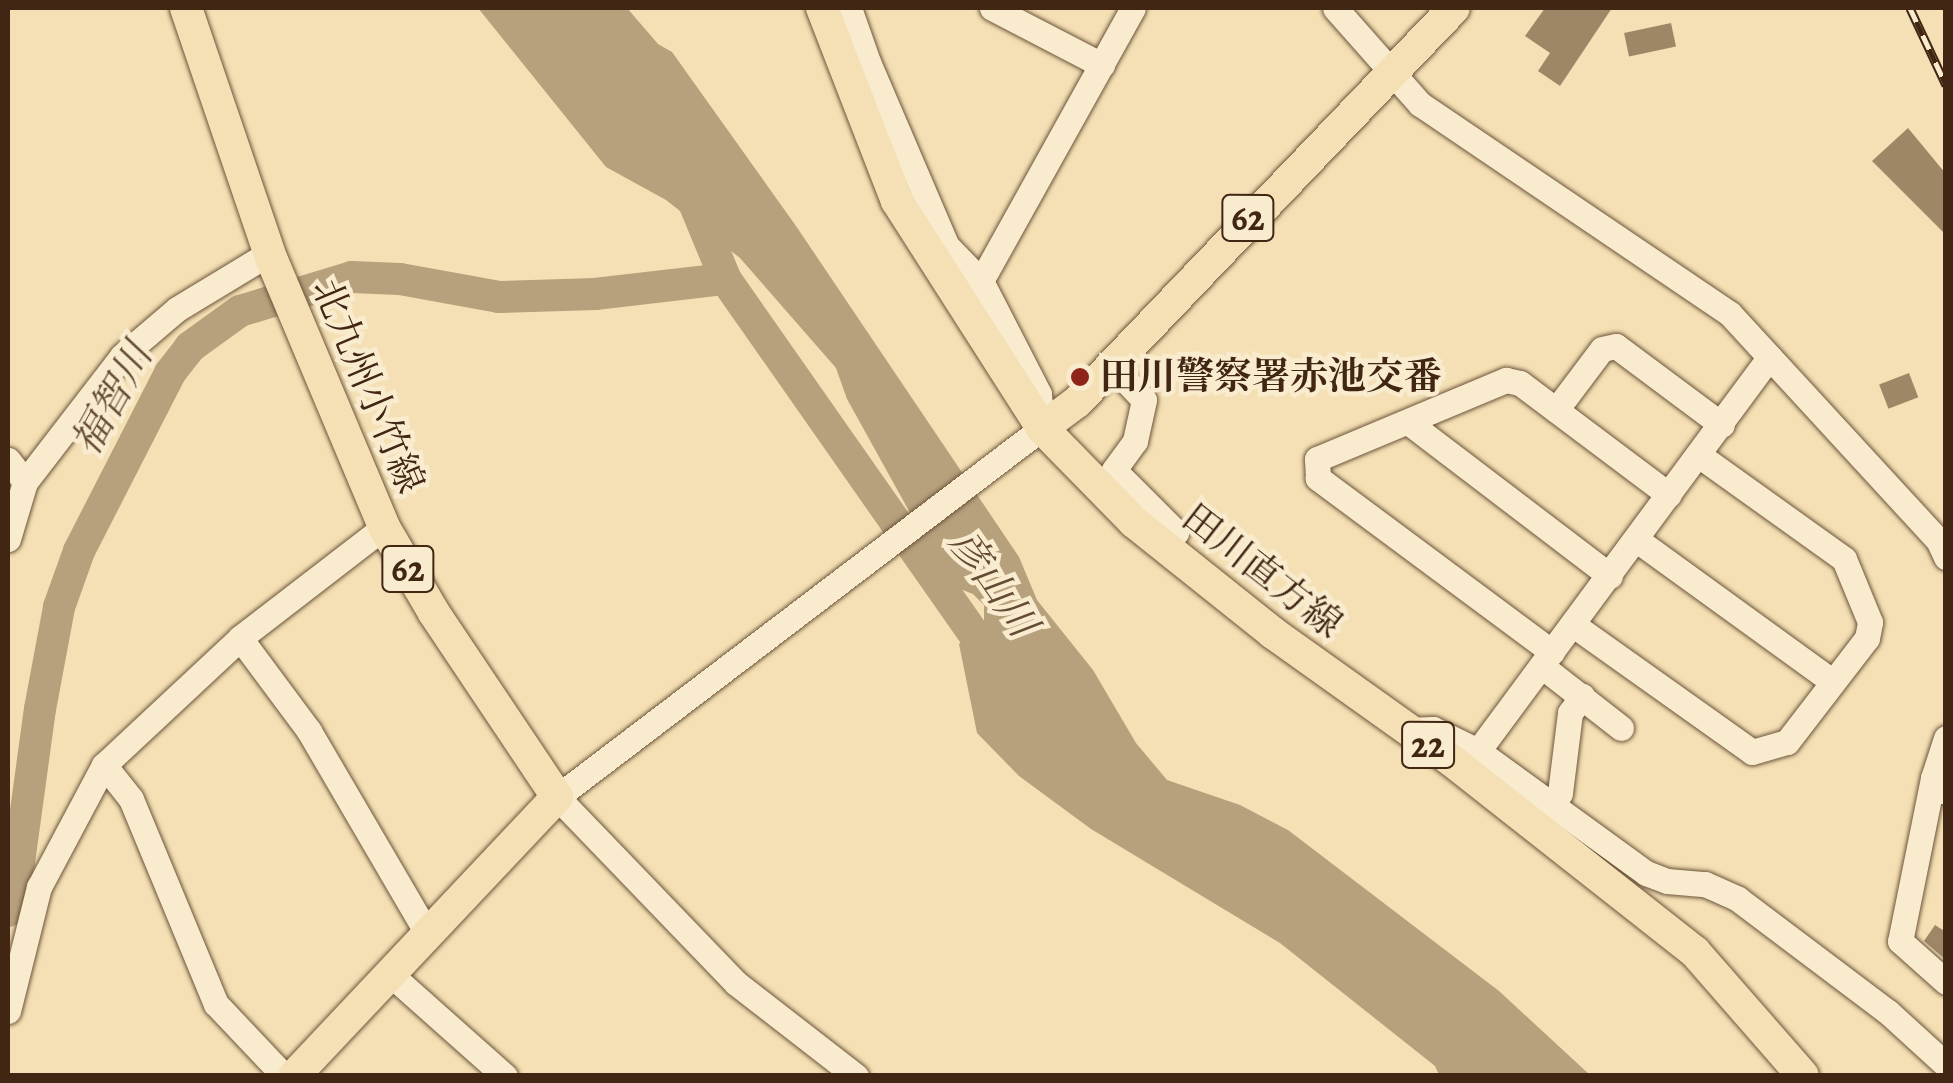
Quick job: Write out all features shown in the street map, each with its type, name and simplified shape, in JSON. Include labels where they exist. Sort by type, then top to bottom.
[{"type":"main road","name":"北九州小竹線","points":[[186,8],[296,322],[384,527],[434,613],[566,790]]},
{"type":"main road","name":"田川直方線","points":[[822,8],[897,202],[1034,435],[1272,633],[1406,730],[1695,952],[1802,1076]]},
{"type":"main road","name":"62","points":[[1034,435],[1077,402],[1454,8]]},
{"type":"main road","points":[[294,1076],[566,790]]},
{"type":"street","points":[[849,8],[947,246],[981,281],[1039,394],[1034,435],[566,790],[736,983],[856,1076]]},
{"type":"street","points":[[992,8],[1033,17],[1102,66]]},
{"type":"street","points":[[981,281],[1133,8]]},
{"type":"street","points":[[1335,8],[1420,104],[1476,146],[1563,198],[1730,314],[1943,545]]},
{"type":"street","points":[[8,539],[8,527],[25,482],[122,356],[178,309],[272,256]]},
{"type":"street","points":[[1556,410],[1602,348],[1616,346],[1722,425]]},
{"type":"street","points":[[1478,751],[1770,357]]},
{"type":"street","points":[[1111,365],[1144,400],[1135,441],[1114,470],[1176,532],[1166,548]]},
{"type":"street","points":[[1620,728],[1548,660],[1318,478],[1317,459],[1506,380],[1520,383],[1669,494]]},
{"type":"street","points":[[1408,422],[1610,576]]},
{"type":"street","points":[[1574,626],[1752,752],[1787,742],[1867,638],[1870,622],[1844,559],[1700,456]]},
{"type":"street","points":[[8,460],[25,482]]},
{"type":"street","points":[[8,1011],[39,887],[104,766],[240,638],[384,527]]},
{"type":"street","points":[[1638,540],[1832,681]]},
{"type":"street","points":[[240,638],[310,731],[427,933]]},
{"type":"street","points":[[1552,805],[1560,793],[1570,713],[1582,696]]},
{"type":"street","points":[[1406,730],[1434,728],[1478,751],[1646,874],[1667,881],[1705,884],[1738,899],[1888,1012],[1946,1065]]},
{"type":"street","points":[[1946,738],[1939,786],[1900,941],[1946,982]]},
{"type":"street","points":[[104,766],[131,798],[216,1004],[284,1076]]},
{"type":"street","points":[[390,974],[504,1076]]},
{"type":"water","points":[[478,8],[627,8],[658,44],[672,52],[796,226],[1019,557],[1037,600],[1093,670],[1136,743],[1167,780],[1240,805],[1288,830],[1499,991],[1590,1075],[1439,1075],[1435,1066],[1280,943],[1091,829],[1019,776],[977,733],[959,644],[984,628],[984,605],[973,594],[950,585],[847,399],[836,368],[740,258],[666,200],[606,167]]},
{"type":"building","points":[[1545,8],[1612,8],[1560,86],[1538,71],[1550,53],[1525,36]]},
{"type":"building","points":[[1671,23],[1676,46],[1629,56],[1624,33]]},
{"type":"building","points":[[1908,128],[1946,174],[1946,235],[1872,161]]},
{"type":"building","points":[[1909,373],[1918,397],[1888,409],[1879,384]]},
{"type":"building","points":[[1935,925],[1946,932],[1946,960],[1924,941]]},
{"type":"waterway","name":"彦山川","points":[[687,186],[726,280],[998,669]]},
{"type":"waterway","name":"福智川","points":[[8,911],[59,607],[79,551],[170,373],[190,347],[240,311],[352,277],[400,279],[499,297],[595,294],[725,279]]},
{"type":"railway","points":[[1910,8],[1946,85]]},
{"type":"place","name":"田川警察署赤池交番","points":[[1080,377]]}]
